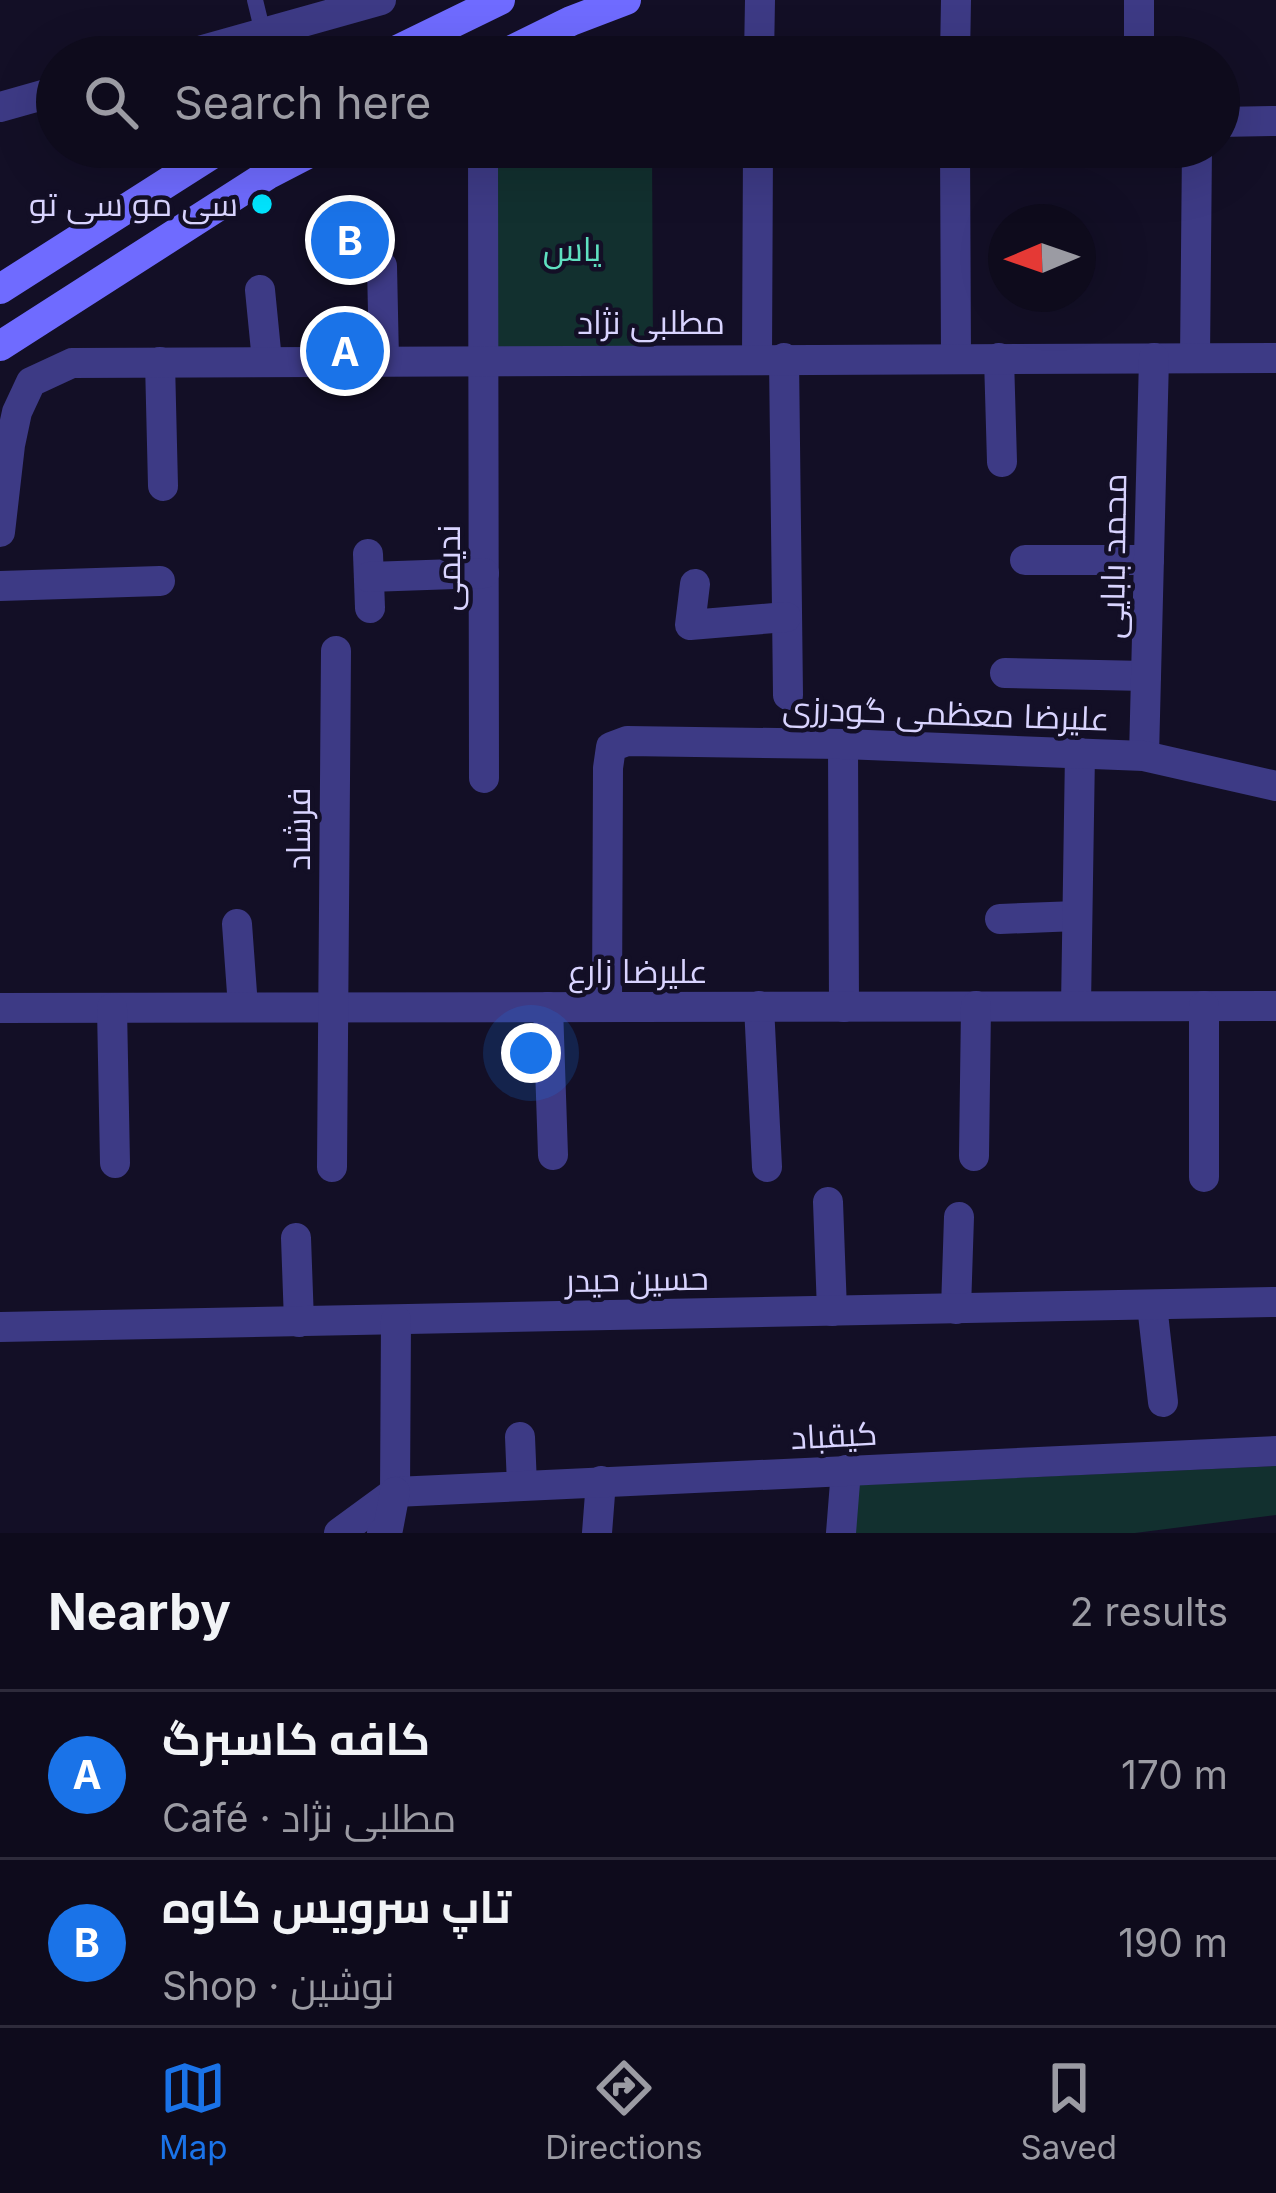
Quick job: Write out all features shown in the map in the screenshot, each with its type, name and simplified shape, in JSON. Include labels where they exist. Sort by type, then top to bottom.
[{"type":"main road","points":[[425,36],[500,0]]},
{"type":"main road","points":[[541,36],[626,0]]},
{"type":"main road","points":[[0,290],[191,168]]},
{"type":"main road","points":[[0,346],[280,168]]},
{"type":"street","points":[[252,36],[381,0]]},
{"type":"street","points":[[759,36],[760,0]]},
{"type":"street","points":[[956,0],[956,36]]},
{"type":"street","points":[[1139,0],[1139,36]]},
{"type":"street","points":[[0,107],[36,97]]},
{"type":"street","points":[[1240,122],[1276,121]]},
{"type":"street","name":"ندیمی","points":[[483,168],[484,778]]},
{"type":"street","points":[[759,168],[788,695]]},
{"type":"street","points":[[955,168],[956,358]]},
{"type":"street","points":[[1195,358],[1197,168]]},
{"type":"street","points":[[382,266],[384,360]]},
{"type":"street","points":[[260,290],[267,361]]},
{"type":"street","points":[[999,358],[1002,462]]},
{"type":"street","name":"محمد بابایی","points":[[1144,756],[1154,358]]},
{"type":"street","name":"مطلبی نژاد","points":[[0,532],[17,412],[31,382],[72,363],[1276,358]]},
{"type":"street","points":[[160,362],[163,486]]},
{"type":"street","points":[[1024,560],[1149,560]]},
{"type":"street","points":[[370,608],[369,565],[484,573]]},
{"type":"street","points":[[0,586],[160,581]]},
{"type":"street","points":[[695,584],[690,625],[787,617]]},
{"type":"street","name":"فرشاد","points":[[332,1167],[335,651]]},
{"type":"street","points":[[1005,673],[1146,676]]},
{"type":"street","name":"علیرضا معظمی گودرزی","points":[[607,1007],[611,747],[627,741],[1144,756],[1276,786]]},
{"type":"street","points":[[843,744],[844,1006]]},
{"type":"street","points":[[1076,1006],[1080,754]]},
{"type":"street","points":[[1000,919],[1077,916]]},
{"type":"street","points":[[237,924],[243,1007]]},
{"type":"street","points":[[759,1006],[767,1168]]},
{"type":"street","points":[[974,1156],[976,1006]]},
{"type":"street","points":[[1204,1006],[1204,1177]]},
{"type":"street","name":"علیرضا زارع","points":[[0,1008],[1276,1006]]},
{"type":"street","points":[[548,1007],[553,1155]]},
{"type":"street","points":[[112,1008],[115,1163]]},
{"type":"street","points":[[828,1202],[832,1311]]},
{"type":"street","points":[[956,1309],[959,1217]]},
{"type":"street","points":[[296,1238],[298,1322]]},
{"type":"street","name":"حسین حیدر","points":[[0,1328],[1276,1302]]},
{"type":"street","points":[[1152,1305],[1163,1402]]},
{"type":"street","points":[[382,1533],[388,1529],[395,1492],[396,1320]]},
{"type":"street","points":[[520,1437],[522,1485]]},
{"type":"street","name":"کیقباد","points":[[395,1492],[1276,1451]]},
{"type":"street","points":[[841,1533],[846,1470]]},
{"type":"street","points":[[597,1533],[601,1481]]},
{"type":"street","points":[[339,1533],[395,1492]]},
{"type":"lane","points":[[255,0],[263,33]]},
{"type":"green space","name":"یاس","points":[[492,168],[652,168],[653,351],[492,354]]},
{"type":"green space","points":[[1276,1466],[1276,1515],[1135,1533],[855,1533],[859,1485]]},
{"type":"place","name":"سی مو سی تو","points":[[262,204]]},
{"type":"place","name":"تاپ سرویس کاوه","points":[[350,240]]},
{"type":"place","name":"کافه کاسبرگ","points":[[345,351]]}]
